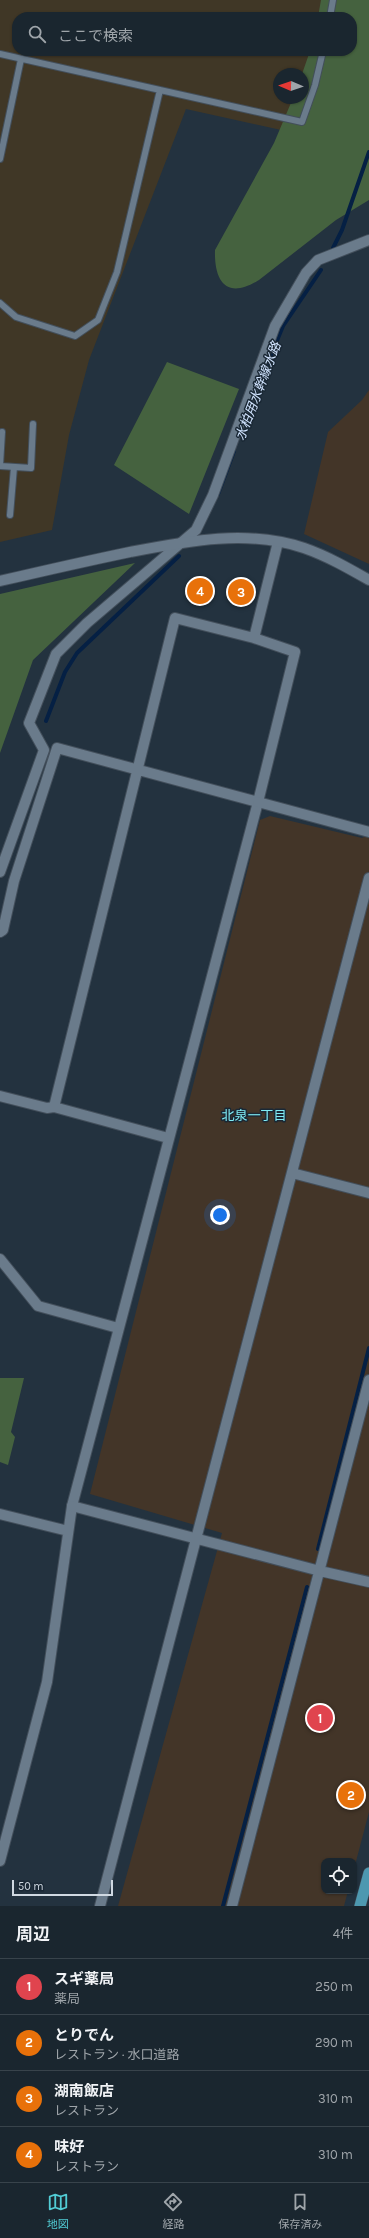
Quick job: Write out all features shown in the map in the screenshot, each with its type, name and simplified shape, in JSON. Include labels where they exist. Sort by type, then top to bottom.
[{"type":"highway","points":[[360,1906],[369,1873]]},
{"type":"street","points":[[0,872],[44,750],[29,723],[56,654],[87,623],[196,530],[213,495],[275,326],[291,295],[306,272],[318,260],[369,240]]},
{"type":"street","points":[[0,581],[84,561],[183,541],[242,537],[303,547],[330,558],[369,580]]},
{"type":"street","points":[[254,638],[278,542]]},
{"type":"street","points":[[0,1861],[47,1682],[72,1506],[258,802],[295,652],[254,638],[175,618],[136,770],[54,1107]]},
{"type":"street","points":[[0,932],[3,930],[3,918],[57,748],[369,832]]},
{"type":"street","points":[[100,1906],[369,878]]},
{"type":"street","points":[[0,1096],[47,1108],[54,1107],[168,1138]]},
{"type":"street","points":[[292,1173],[369,1193]]},
{"type":"street","points":[[0,1259],[38,1306],[118,1328]]},
{"type":"street","points":[[232,1906],[369,1380]]},
{"type":"street","points":[[72,1506],[320,1571],[369,1582]]},
{"type":"street","points":[[0,1514],[68,1531]]},
{"type":"lane","points":[[331,12],[333,0]]},
{"type":"lane","points":[[0,54],[302,122],[315,85],[321,56]]},
{"type":"lane","points":[[0,159],[21,58]]},
{"type":"lane","points":[[0,303],[16,316],[75,336],[98,320],[117,272],[160,90]]},
{"type":"lane","points":[[2,432],[0,466],[31,468],[33,424]]},
{"type":"lane","points":[[10,515],[14,467]]},
{"type":"shaded area","points":[[0,0],[355,0],[352,12],[12,12],[12,56],[339,56],[313,137],[186,109],[89,360],[69,435],[52,530],[0,542]]},
{"type":"shaded area","points":[[369,390],[369,564],[304,534],[328,432],[362,400]]},
{"type":"shaded area","points":[[270,816],[362,838],[369,835],[369,1812],[357,1858],[321,1858],[321,1894],[347,1894],[344,1906],[118,1906],[222,1533],[90,1494],[260,820]]},
{"type":"green space","points":[[321,0],[369,0],[369,200],[336,220],[259,280],[248,286],[231,288],[220,279],[215,261],[215,250],[274,143],[290,104],[309,104],[309,68],[304,68],[308,56],[357,56],[357,12],[319,12]]},
{"type":"green space","points":[[167,362],[239,389],[189,514],[114,465]]},
{"type":"green space","points":[[135,563],[33,660],[0,753],[0,594]]},
{"type":"green space","points":[[0,1378],[24,1378],[11,1432],[15,1437],[8,1465],[0,1462]]},
{"type":"waterway","name":"水柏用水幹線水路","points":[[333,248],[342,230],[369,152]]},
{"type":"waterway","name":"水柏用水幹線水路","points":[[257,389],[283,326],[321,270]]},
{"type":"waterway","name":"水柏用水幹線水路","points":[[218,494],[234,451]]},
{"type":"waterway","name":"水柏用水幹線水路","points":[[46,721],[65,672],[77,653],[179,556]]},
{"type":"waterway","points":[[318,1549],[369,1348]]},
{"type":"waterway","points":[[223,1906],[307,1587]]},
{"type":"place","name":"味好","points":[[200,591]]},
{"type":"place","name":"湖南飯店","points":[[241,592]]},
{"type":"place","name":"スギ薬局","points":[[320,1718]]},
{"type":"place","name":"とりでん","points":[[351,1795]]},
{"type":"district","name":"北泉一丁目","points":[[254,1115]]}]
